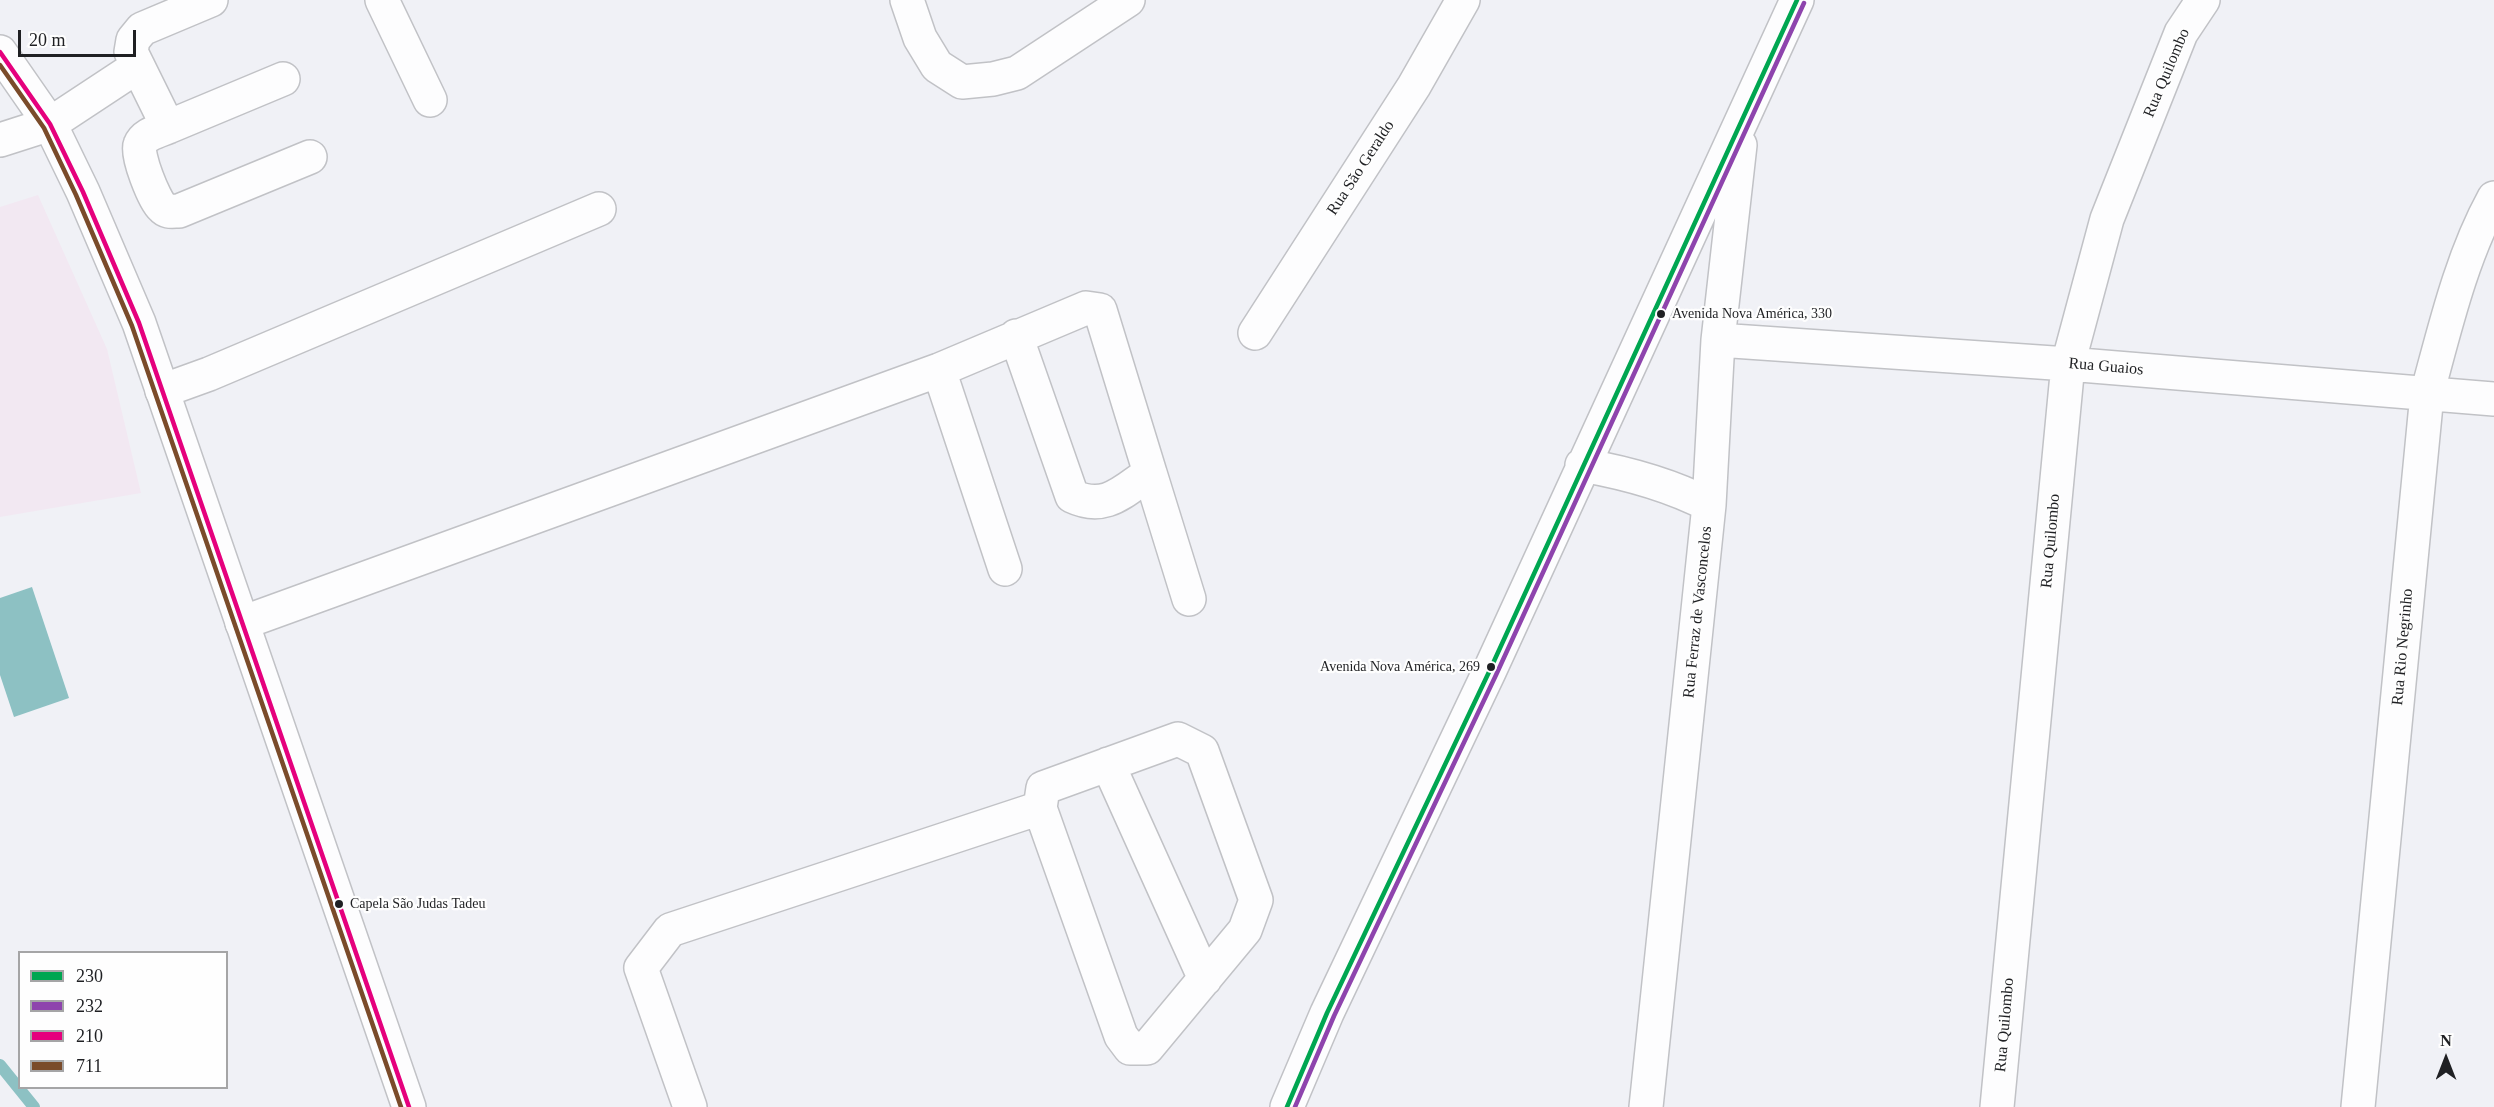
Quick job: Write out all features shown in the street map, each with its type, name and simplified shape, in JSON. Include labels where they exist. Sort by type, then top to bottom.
[{"type":"street","points":[[168,127],[131,52],[133,40],[142,29],[211,0]]},
{"type":"street","points":[[382,0],[430,100]]},
{"type":"street","points":[[907,0],[920,38],[937,66],[962,82],[993,79],[1017,73],[1128,0]]},
{"type":"street","name":"Rua São Geraldo","points":[[1255,333],[1414,86],[1463,0]]},
{"type":"street","points":[[1287,1107],[1327,1013],[1489,672],[1797,0]]},
{"type":"street","name":"Rua Quilombo","points":[[1997,1107],[2068,364],[2107,219],[2181,33],[2203,0]]},
{"type":"street","points":[[0,52],[50,124],[83,192],[140,323],[409,1107]]},
{"type":"street","points":[[0,140],[50,124],[138,66]]},
{"type":"street","points":[[283,79],[146,137],[140,146],[140,157],[161,207],[169,212],[179,211],[310,157]]},
{"type":"street","name":"Rua Ferraz de Vasconcelos","points":[[1646,1107],[1709,505],[1718,340],[1743,116]]},
{"type":"street","name":"Rua Rio Negrinho","points":[[2358,1107],[2427,394],[2451,306],[2483,218],[2494,198]]},
{"type":"street","points":[[162,391],[208,374],[599,209]]},
{"type":"street","points":[[242,623],[939,370],[1086,308],[1100,310],[1189,599]]},
{"type":"street","points":[[1016,336],[1072,496],[1087,503],[1112,500],[1150,473]]},
{"type":"street","name":"Rua Guaios","points":[[1718,340],[2068,364],[2494,399]]},
{"type":"street","points":[[939,370],[1005,569]]},
{"type":"street","points":[[1582,465],[1648,479],[1680,490],[1709,505]]},
{"type":"street","points":[[1178,739],[1202,751],[1256,900],[1245,930],[1147,1048],[1130,1048],[1121,1036],[1040,808],[1043,789],[1178,739]]},
{"type":"street","points":[[1108,764],[1205,979]]},
{"type":"street","points":[[690,1107],[640,968],[670,930],[1040,808]]},
{"type":"shaded area","points":[[38,195],[107,349],[141,493],[0,517],[0,207]]},
{"type":"water","points":[[32,587],[69,698],[14,717],[0,675],[0,598]]},
{"type":"waterway","points":[[0,1065],[18,1087]]},
{"type":"waterway","points":[[19,1089],[34,1107]]},
{"type":"transit line","name":"230","points":[[1287,1107],[1327,1013],[1489,672],[1797,0]]},
{"type":"transit line","name":"232","points":[[1295,1107],[1334,1016],[1496,675],[1804,3]]},
{"type":"transit line","name":"210","points":[[0,52],[50,124],[83,192],[139,323],[409,1107]]},
{"type":"transit line","name":"711","points":[[0,65],[44,128],[76,195],[132,326],[401,1107]]},
{"type":"place","name":"Avenida Nova América, 330","points":[[1661,314]]},
{"type":"place","name":"Avenida Nova América, 269","points":[[1491,667]]},
{"type":"place","name":"Capela São Judas Tadeu","points":[[339,904]]}]
